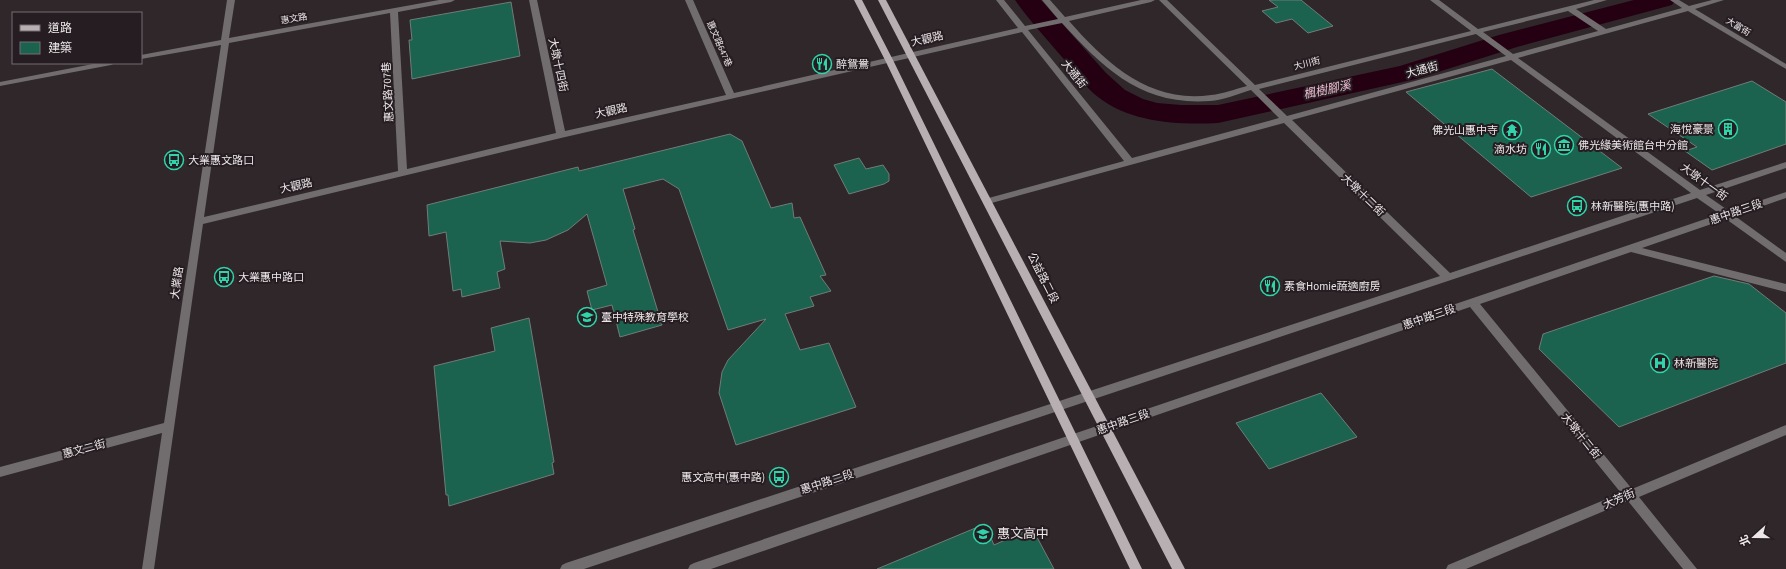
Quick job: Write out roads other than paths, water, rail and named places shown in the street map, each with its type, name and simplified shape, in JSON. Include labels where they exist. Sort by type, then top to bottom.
[{"type":"main road","points":[[858,0],[889,60],[1136,569]]},
{"type":"main road","name":"公益路二段","points":[[882,0],[1179,569]]},
{"type":"street","name":"大業路","points":[[148,569],[231,0]]},
{"type":"street","name":"惠文路","points":[[142,57],[451,0]]},
{"type":"street","name":"大墩十四街","points":[[533,0],[561,135]]},
{"type":"street","name":"惠文路647巷","points":[[689,0],[731,96]]},
{"type":"street","name":"大通街","points":[[1000,0],[1027,28],[1130,162]]},
{"type":"street","name":"大川街","points":[[1046,0],[1060,21],[1107,67],[1142,89],[1162,96],[1196,100],[1255,91],[1478,32],[1572,10],[1603,0]]},
{"type":"street","points":[[1060,21],[1152,0]]},
{"type":"street","points":[[1163,0],[1255,91]]},
{"type":"street","points":[[1434,0],[1478,32]]},
{"type":"street","name":"大通街","points":[[988,201],[1130,162],[1281,117],[1605,32],[1720,0]]},
{"type":"street","name":"大富街","points":[[1677,2],[1786,67]]},
{"type":"street","name":"惠文路707巷","points":[[394,10],[403,173]]},
{"type":"street","points":[[1572,10],[1605,32]]},
{"type":"street","name":"大觀路","points":[[198,222],[561,135],[1060,21]]},
{"type":"street","name":"大墩十一街","points":[[1478,32],[1786,258]]},
{"type":"street","points":[[0,84],[105,64]]},
{"type":"street","name":"大墩十二街","points":[[1255,91],[1448,277]]},
{"type":"street","points":[[1089,395],[1786,165]]},
{"type":"street","name":"惠中路三段","points":[[1072,439],[1786,195]]},
{"type":"street","points":[[1629,248],[1786,288]]},
{"type":"street","name":"大墩十二街","points":[[1472,302],[1691,569]]},
{"type":"street","name":"惠中路二段","points":[[566,569],[1089,395]]},
{"type":"street","name":"惠文二街","points":[[0,472],[168,426]]},
{"type":"street","name":"大芳街","points":[[1452,569],[1786,430]]},
{"type":"street","points":[[694,569],[1072,439]]},
{"type":"waterway","name":"楓樹腳溪","points":[[1028,0],[1096,79],[1115,96],[1133,105],[1157,112],[1193,115],[1218,114],[1406,73],[1508,41],[1663,0]]},
{"type":"place","name":"醉鴛鴦","points":[[822,64]]},
{"type":"place","name":"海悅豪景","points":[[1728,129]]},
{"type":"place","name":"佛光山惠中寺","points":[[1512,130]]},
{"type":"place","name":"佛光緣美術館台中分館","points":[[1564,145]]},
{"type":"place","name":"滴水坊","points":[[1541,149]]},
{"type":"place","name":"大業惠文路口","points":[[174,160]]},
{"type":"place","name":"林新醫院(惠中路)","points":[[1577,206]]},
{"type":"place","name":"大業惠中路口","points":[[224,277]]},
{"type":"place","name":"素食Homie蔬適廚房","points":[[1270,286]]},
{"type":"place","name":"臺中特殊教育學校","points":[[587,317]]},
{"type":"place","name":"林新醫院","points":[[1660,363]]},
{"type":"place","name":"惠文高中(惠中路)","points":[[779,477]]},
{"type":"place","name":"惠文高中","points":[[983,534]]}]
